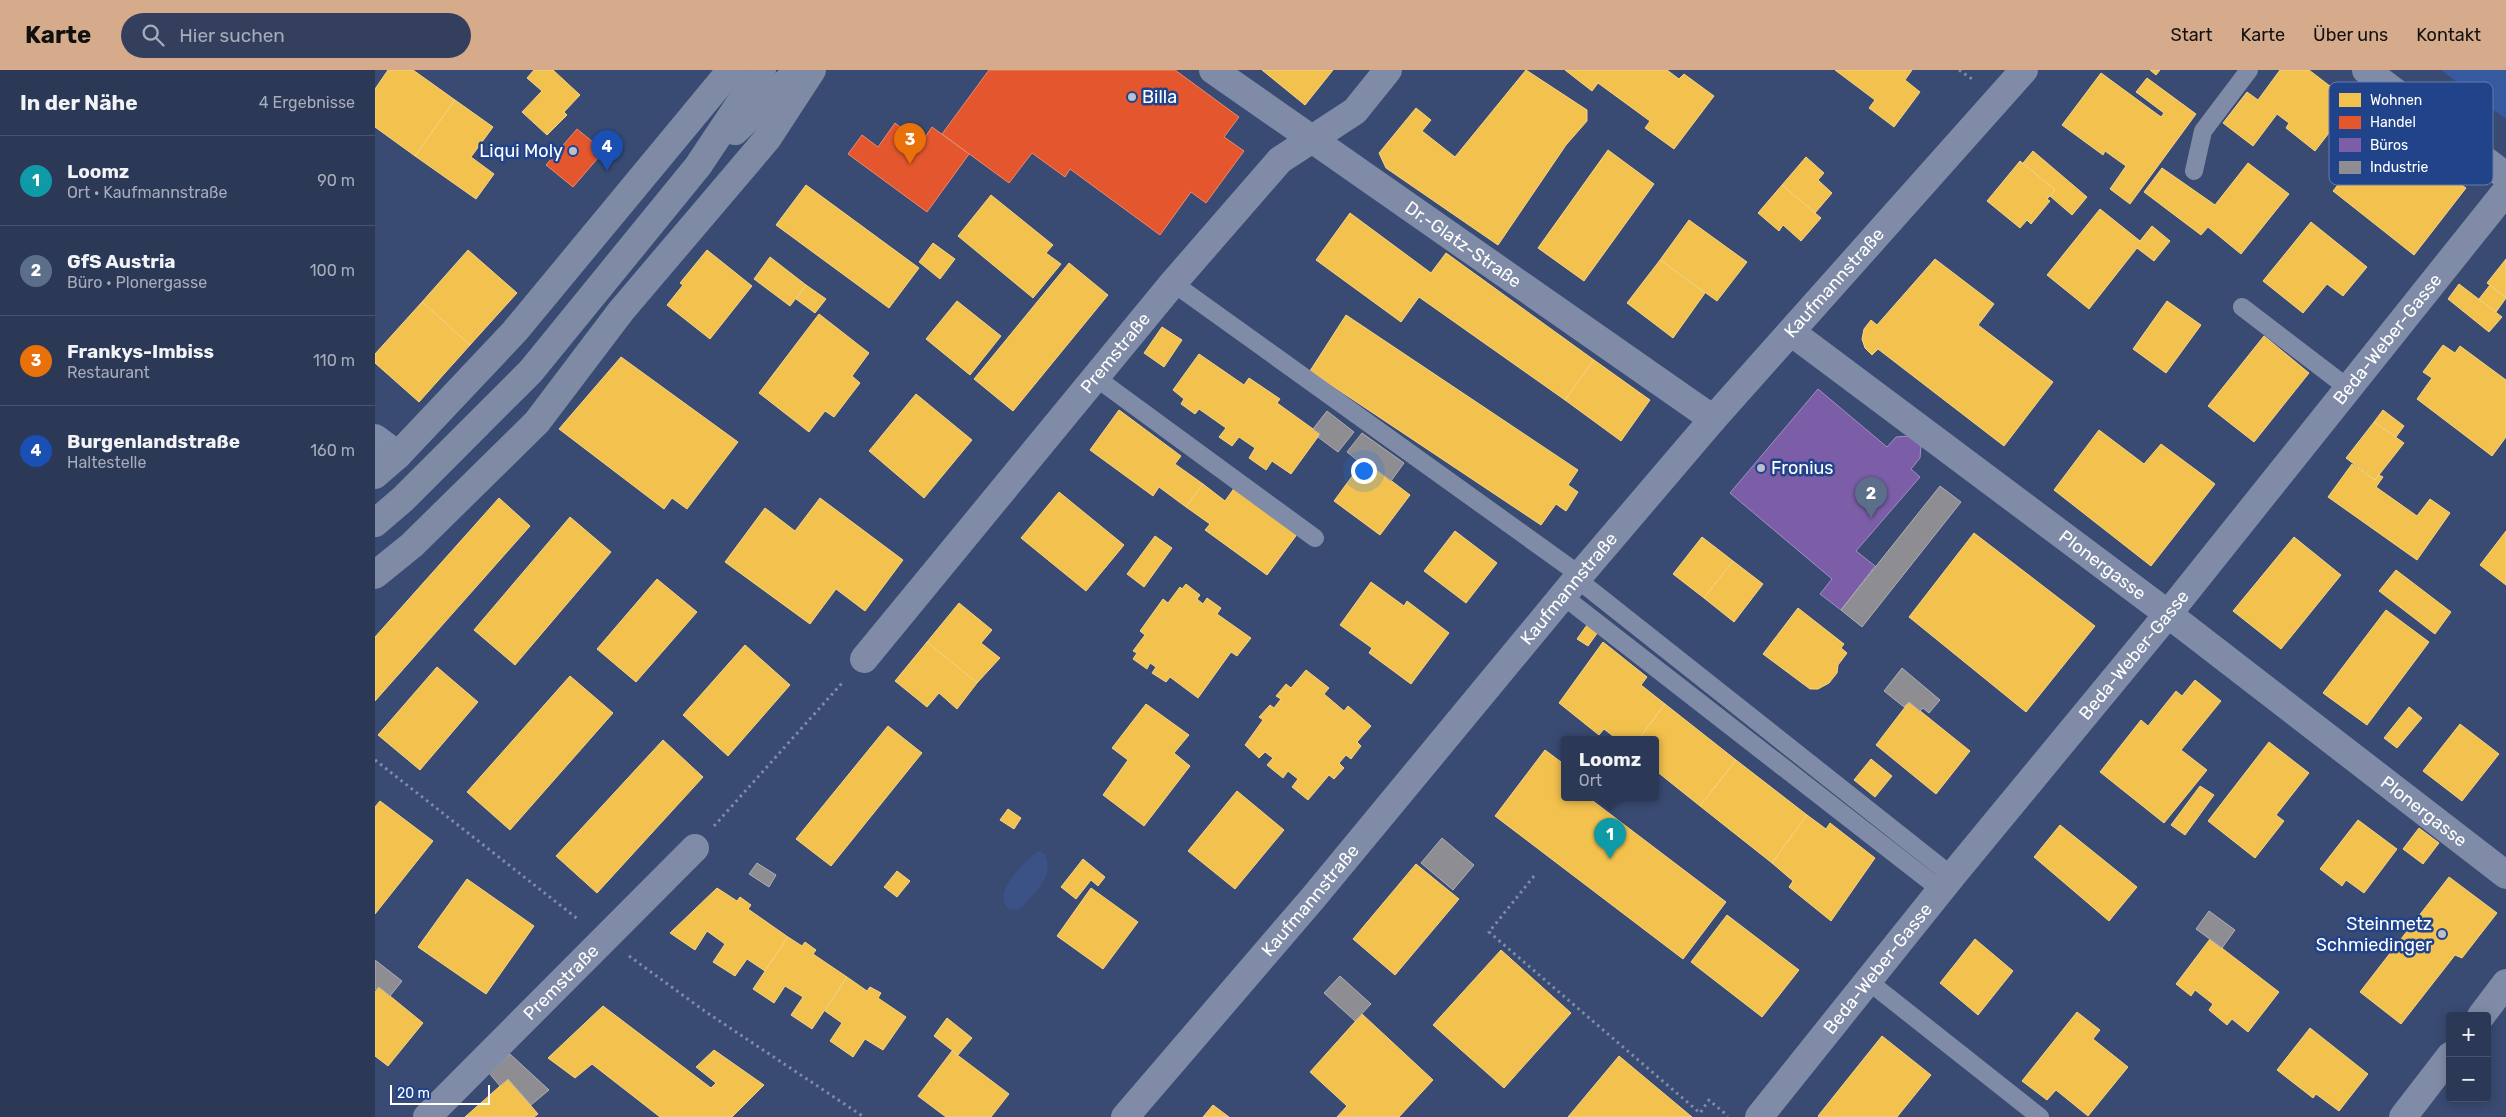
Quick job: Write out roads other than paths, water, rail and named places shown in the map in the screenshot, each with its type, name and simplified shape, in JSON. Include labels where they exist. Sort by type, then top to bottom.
[{"type":"main road","points":[[375,475],[398,455],[515,331],[731,70]]},
{"type":"main road","points":[[375,523],[403,499],[531,371],[698,166],[762,70]]},
{"type":"main road","points":[[698,166],[799,70]]},
{"type":"main road","points":[[375,575],[412,545],[537,422],[621,311],[767,139],[812,70]]},
{"type":"street","name":"Dr.-Glatz-Straße","points":[[1213,70],[1713,419]]},
{"type":"street","name":"Premstraße","points":[[864,659],[1173,283],[1280,160],[1355,111],[1388,70]]},
{"type":"street","name":"Kaufmannstraße","points":[[1125,1117],[1313,898],[1573,583],[1713,419],[2023,70]]},
{"type":"street","points":[[2366,70],[2388,82]]},
{"type":"street","points":[[2493,164],[2506,176]]},
{"type":"street","name":"Beda-Weber-Gasse","points":[[1759,1117],[1947,883],[2168,614],[2506,191]]},
{"type":"street","name":"Plonergasse","points":[[1791,332],[2168,614],[2506,875]]},
{"type":"street","points":[[375,438],[398,455]]},
{"type":"street","name":"Premstraße","points":[[427,1117],[695,848]]},
{"type":"street","points":[[2484,1012],[2506,983]]},
{"type":"street","points":[[2403,1117],[2449,1057]]},
{"type":"lane","points":[[2194,171],[2203,131],[2249,70]]},
{"type":"lane","points":[[1173,283],[1573,583],[1947,883]]},
{"type":"lane","points":[[2242,307],[2348,388]]},
{"type":"lane","points":[[1095,377],[1315,538]]},
{"type":"lane","points":[[1868,981],[2039,1117]]},
{"type":"place","name":"Billa","points":[[1132,97]]},
{"type":"place","name":"Liqui Moly","points":[[573,151]]},
{"type":"place","name":"Frankys-Imbiss","points":[[910,164]]},
{"type":"place","name":"Burgenlandstraße","points":[[607,171]]},
{"type":"place","name":"Fronius","points":[[1761,468]]},
{"type":"place","name":"GfS Austria","points":[[1871,518]]},
{"type":"place","name":"Loomz","points":[[1610,859]]},
{"type":"place","name":"Steinmetz Schmiedinger","points":[[2442,934]]}]
